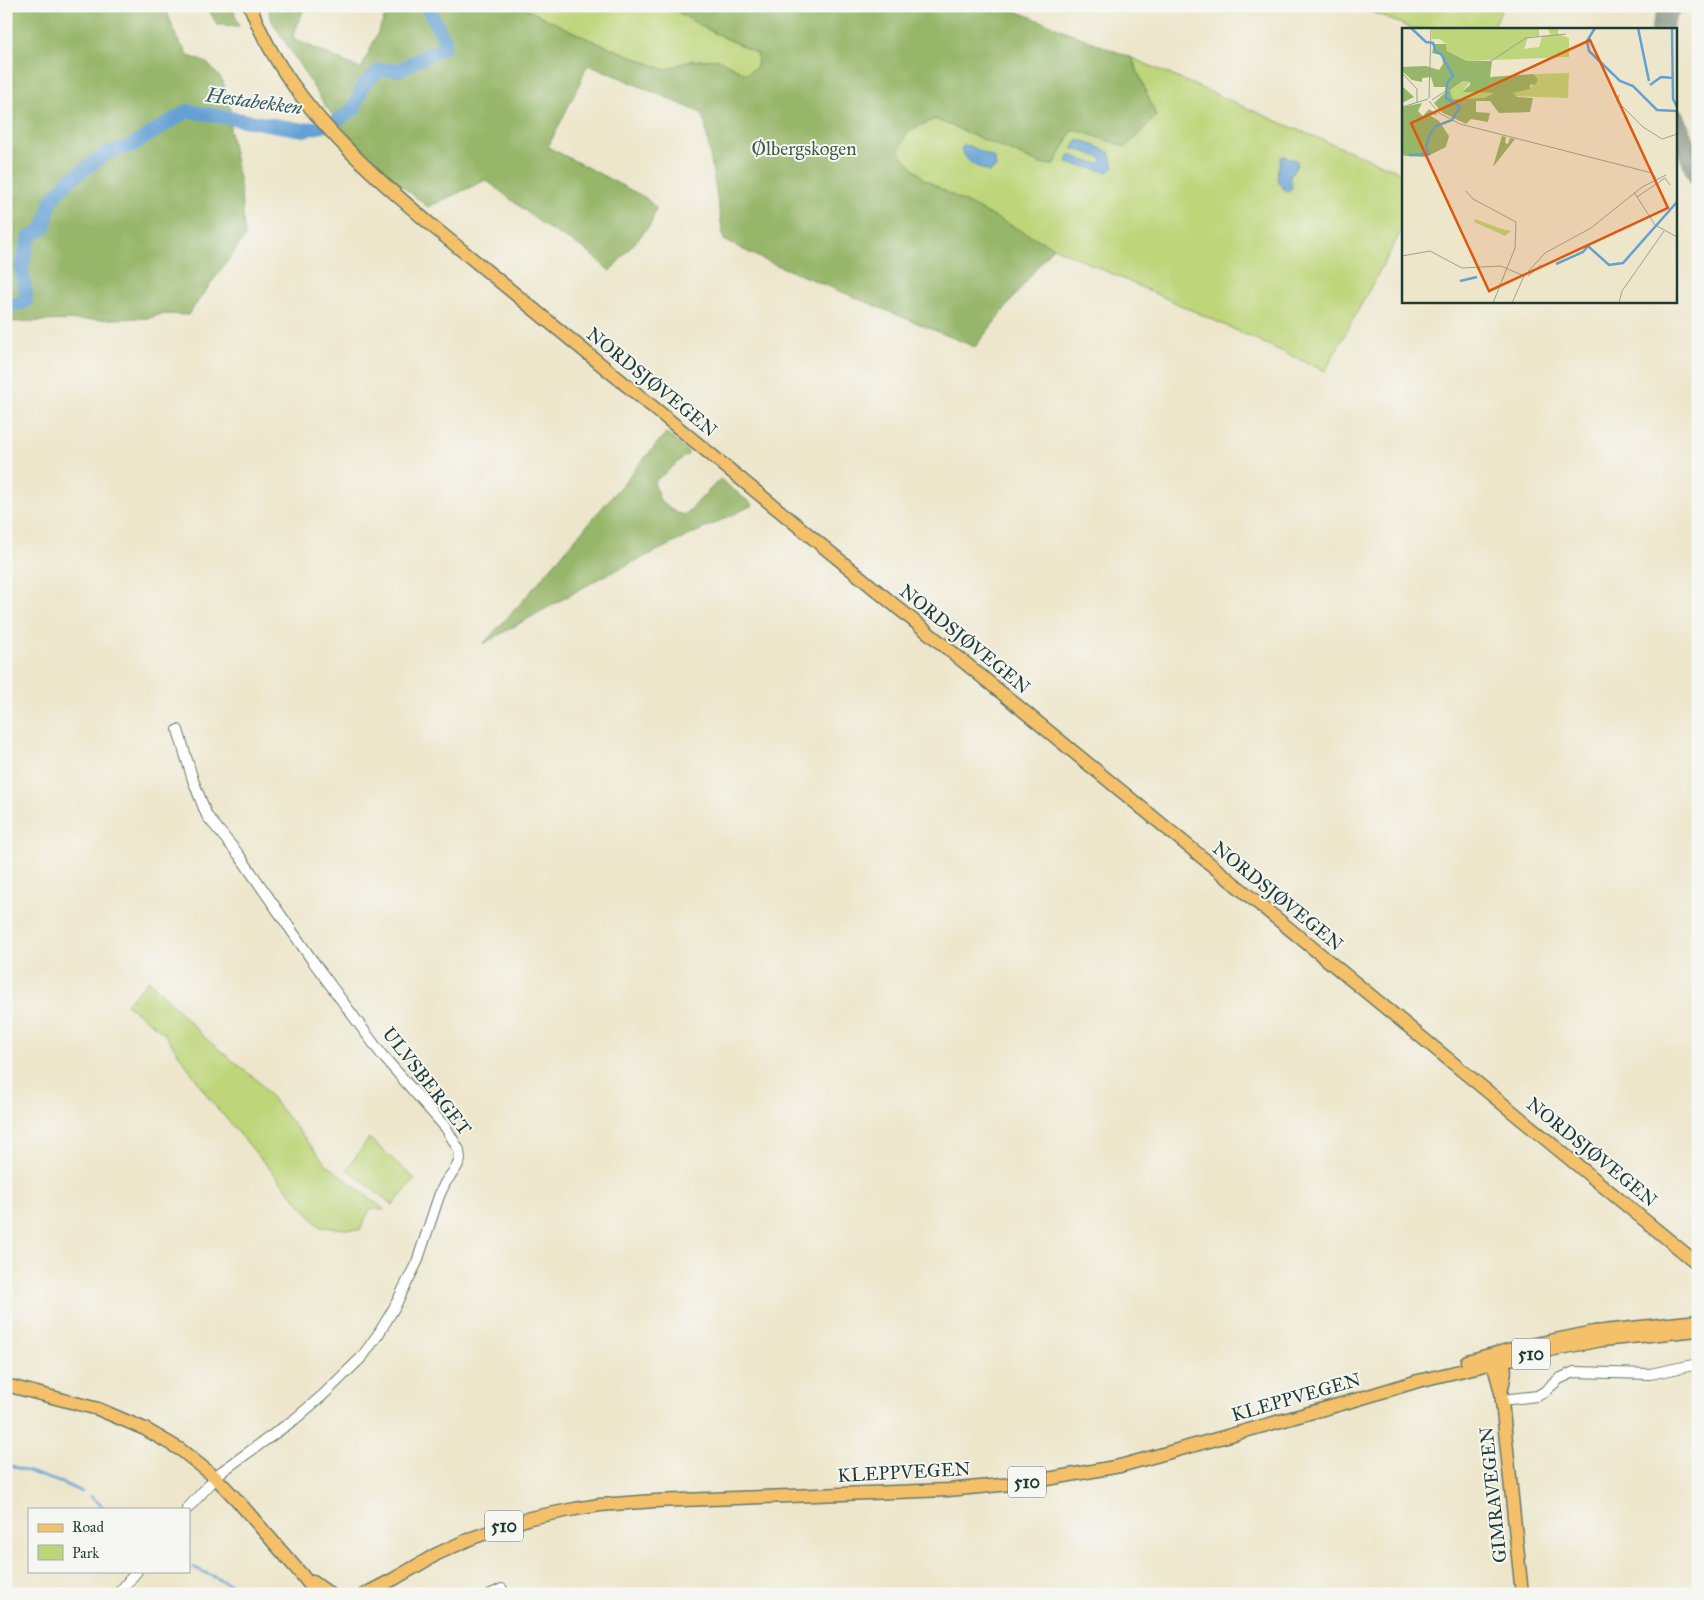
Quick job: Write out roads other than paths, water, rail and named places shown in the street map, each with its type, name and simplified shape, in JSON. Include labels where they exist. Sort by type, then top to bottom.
[{"type":"main road","name":"NORDSJØVEGEN","points":[[250,6],[279,64],[297,91],[326,128],[379,181],[431,226],[1698,1264]]},
{"type":"main road","name":"KLEPPVEGEN","points":[[1498,1359],[1549,1340],[1594,1332],[1698,1321]]},
{"type":"main road","name":"KLEPPVEGEN","points":[[365,1594],[437,1554],[472,1538],[551,1513],[624,1503],[948,1490],[1032,1482],[1120,1466],[1498,1359],[1602,1340],[1698,1330]]},
{"type":"main road","name":"GIMRAVEGEN","points":[[1498,1359],[1522,1594]]},
{"type":"main road","points":[[6,1385],[98,1409],[145,1429],[181,1450],[215,1477],[317,1594]]},
{"type":"main road","points":[[302,1575],[330,1594]]},
{"type":"main road","name":"KLEPPVEGEN","points":[[377,1594],[394,1579]]},
{"type":"street","name":"ULVSBERGET","points":[[178,730],[193,780],[207,816],[238,855],[382,1055],[446,1128],[455,1141],[460,1155],[456,1168],[445,1183],[439,1196],[417,1262],[394,1308],[362,1357],[295,1419],[215,1477]]},
{"type":"street","points":[[1502,1396],[1537,1396],[1559,1378],[1574,1372],[1650,1374],[1698,1364]]},
{"type":"street","points":[[187,1508],[215,1477]]},
{"type":"street","points":[[118,1594],[136,1572]]},
{"type":"street","points":[[491,1594],[502,1589]]},
{"type":"water","points":[[1078,140],[1109,152],[1114,167],[1109,172],[1067,162],[1069,156],[1099,164],[1102,161],[1101,158],[1072,149]]},
{"type":"water","points":[[964,145],[995,158],[996,168],[989,172],[972,164],[961,149]]},
{"type":"water","points":[[1286,156],[1297,161],[1297,165],[1290,176],[1292,188],[1289,192],[1278,181],[1278,168],[1281,157]]},
{"type":"waterway","name":"Hestabekken","points":[[6,306],[25,302],[26,292],[22,266],[29,238],[44,228],[51,201],[67,182],[107,153],[133,145],[187,111],[304,130],[332,124],[354,109],[363,85],[380,70],[399,70],[444,47],[445,41],[427,6]]},
{"type":"waterway","points":[[6,1464],[62,1483],[82,1492]]},
{"type":"waterway","points":[[90,1496],[105,1508]]},
{"type":"waterway","points":[[193,1567],[231,1585],[256,1591]]},
{"type":"park label","name":"Ølbergskogen","points":[[804,148]]}]
